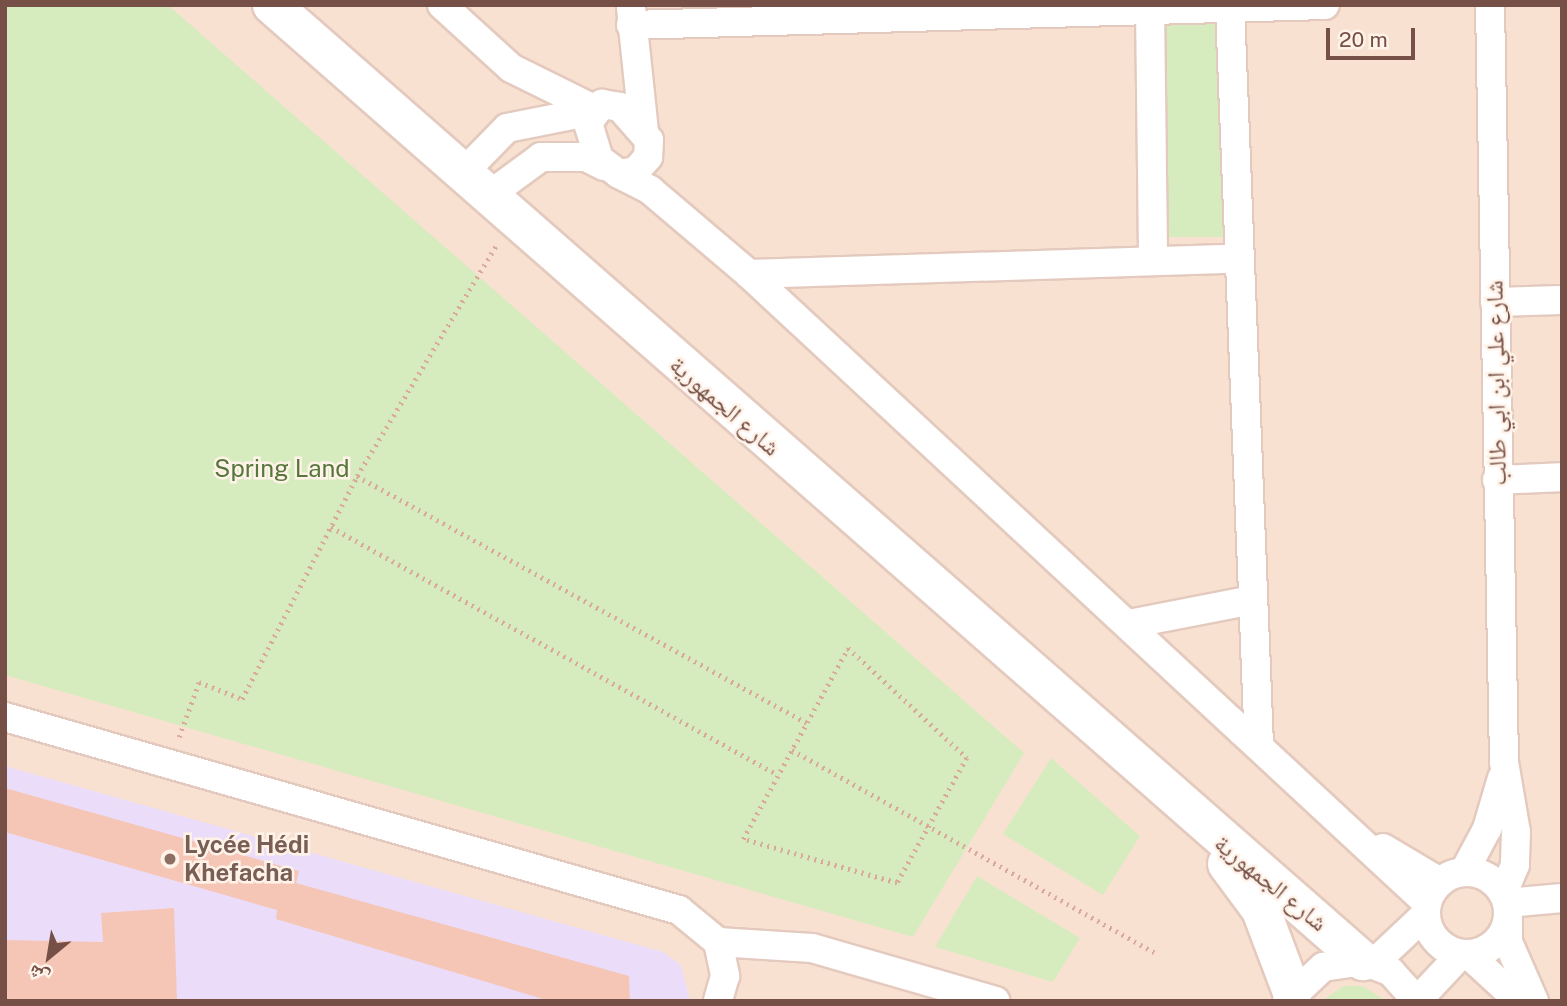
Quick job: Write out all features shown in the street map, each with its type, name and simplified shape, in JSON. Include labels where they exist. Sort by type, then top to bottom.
[{"type":"street","name":"شارع الجمهورية","points":[[272,5],[1179,806],[1368,962]]},
{"type":"street","points":[[442,5],[512,68],[594,109]]},
{"type":"street","points":[[612,170],[643,165],[647,140],[631,55],[631,15],[1325,5]]},
{"type":"street","name":"شارع علي ابن ابي طالب","points":[[1490,5],[1504,762],[1516,831],[1515,865],[1506,906]]},
{"type":"street","points":[[1150,7],[1153,257]]},
{"type":"street","points":[[1230,8],[1259,745]]},
{"type":"street","points":[[612,170],[589,129],[594,109],[614,92],[631,55]]},
{"type":"street","points":[[488,196],[507,128],[615,104],[647,140],[690,221]]},
{"type":"street","points":[[488,196],[541,157],[586,156],[690,221],[1359,835],[1439,892]]},
{"type":"street","points":[[749,274],[1153,257],[1239,259]]},
{"type":"street","points":[[1494,302],[1562,300]]},
{"type":"street","points":[[1497,480],[1562,477]]},
{"type":"street","points":[[1129,624],[1253,600]]},
{"type":"street","points":[[5,717],[171,761],[679,910],[718,942],[812,948],[996,1001]]},
{"type":"street","name":"شارع علي ابن ابي طالب","points":[[1368,962],[1439,892],[1495,809],[1504,762]]},
{"type":"street","name":"شارع الجمهورية","points":[[1179,806],[1261,910],[1289,996]]},
{"type":"street","points":[[1439,892],[1488,878],[1506,906],[1508,942],[1534,1001]]},
{"type":"street","points":[[1439,892],[1439,943],[1464,954],[1519,1001]]},
{"type":"street","points":[[1506,906],[1562,898]]},
{"type":"street","points":[[1289,996],[1323,967],[1368,962],[1406,985],[1417,1001],[1464,954],[1493,946],[1506,906]]},
{"type":"street","points":[[718,942],[725,976],[718,1001]]},
{"type":"path","points":[[171,761],[199,682],[242,699],[357,476],[488,196]]},
{"type":"path","points":[[357,476],[807,723]]},
{"type":"path","points":[[331,527],[778,775]]},
{"type":"path","points":[[848,648],[968,758],[897,883],[743,839],[807,723],[848,648]]},
{"type":"path","points":[[792,750],[1154,952]]},
{"type":"shaded area","points":[[5,5],[1562,5],[1562,1001],[5,1001]]},
{"type":"shaded area","name":"Lycée Hédi Khefacha","points":[[5,766],[663,952],[681,965],[690,1000],[5,1001]]},
{"type":"green space","name":"Spring Land","points":[[5,5],[168,5],[1024,753],[913,937],[5,675]]},
{"type":"green space","points":[[1157,5],[1234,5],[1234,237],[1157,237]]},
{"type":"green space","points":[[1051,758],[1140,836],[1103,895],[1003,834]]},
{"type":"green space","points":[[977,876],[1080,938],[1053,982],[935,947]]},
{"type":"green space","points":[[1344,986],[1362,986],[1387,1001],[1321,1001]]},
{"type":"building","points":[[5,788],[299,871],[296,883],[629,976],[630,1001],[550,1001],[276,919],[277,910],[5,832]]},
{"type":"building","points":[[174,908],[177,1001],[5,1001],[5,940],[103,942],[101,913]]},
{"type":"place","name":"Lycée Hédi Khefacha","points":[[170,859]]}]
